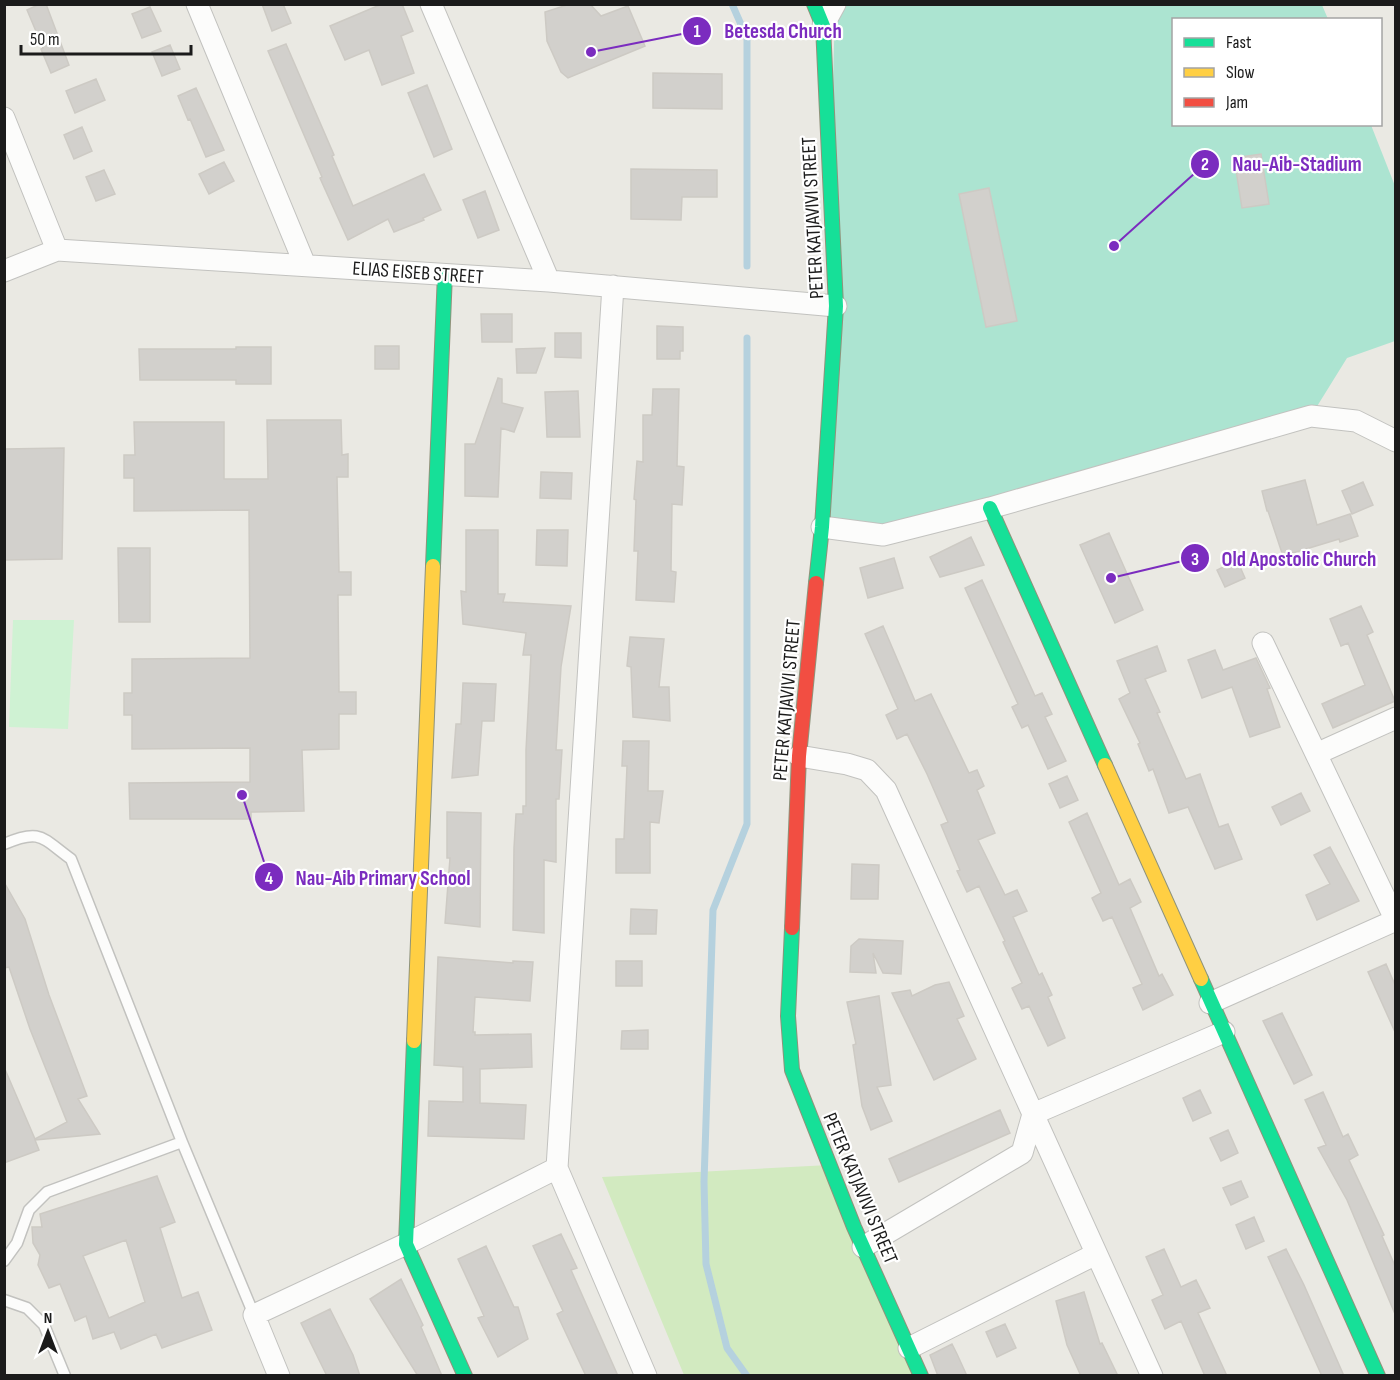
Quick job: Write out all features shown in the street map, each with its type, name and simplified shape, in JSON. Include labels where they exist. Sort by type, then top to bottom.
[{"type":"street","points":[[197,4],[305,265]]},
{"type":"street","points":[[430,4],[549,281]]},
{"type":"street","name":"PETER KATJAVIVI STREET","points":[[814,4],[823,26],[836,306],[822,527],[799,756],[788,1016],[792,1070],[863,1247],[921,1376]]},
{"type":"street","points":[[823,26],[835,4]]},
{"type":"street","points":[[4,118],[57,250]]},
{"type":"street","name":"ELIAS EISEB STREET","points":[[4,272],[57,250],[613,285],[836,306]]},
{"type":"street","points":[[445,273],[406,1244],[465,1376]]},
{"type":"street","points":[[613,285],[557,1168],[646,1376]]},
{"type":"street","points":[[822,527],[883,535],[990,508],[1311,416],[1356,421],[1395,441]]},
{"type":"street","points":[[990,508],[1378,1376]]},
{"type":"street","points":[[1210,1003],[1395,921],[1263,643]]},
{"type":"street","points":[[1316,754],[1395,718]]},
{"type":"street","points":[[799,756],[847,764],[867,770],[886,790],[1152,1376]]},
{"type":"street","points":[[1033,1114],[1224,1032]]},
{"type":"street","points":[[863,1247],[1022,1153],[1033,1114]]},
{"type":"street","points":[[279,1376],[254,1315],[406,1244],[557,1168]]},
{"type":"street","points":[[909,1348],[1096,1254]]},
{"type":"lane","points":[[4,844],[25,835],[42,837],[71,859],[182,1142],[254,1315]]},
{"type":"lane","points":[[4,1261],[17,1243],[29,1210],[47,1192],[182,1142]]},
{"type":"lane","points":[[4,1300],[27,1308],[44,1325],[64,1376]]},
{"type":"green space","points":[[835,5],[1322,5],[1328,18],[1172,18],[1172,126],[1371,126],[1395,186],[1395,341],[1347,358],[1311,416],[883,535],[822,527]]},
{"type":"green space","points":[[13,620],[74,620],[68,729],[9,727]]},
{"type":"green space","points":[[829,1165],[921,1375],[684,1375],[602,1177]]},
{"type":"building","points":[[40,4],[46,4],[69,65],[51,73],[27,10]]},
{"type":"building","points":[[262,4],[283,4],[291,23],[272,31]]},
{"type":"building","points":[[382,4],[402,4],[413,31],[401,36],[414,73],[382,85],[369,50],[345,60],[330,26]]},
{"type":"building","points":[[570,4],[590,4],[601,16],[628,6],[645,46],[568,78],[561,72],[547,41],[545,12]]},
{"type":"building","points":[[150,7],[161,31],[142,38],[132,14]]},
{"type":"building","points":[[286,44],[334,155],[332,156],[353,206],[424,174],[441,210],[423,218],[424,220],[394,232],[388,219],[348,240],[268,51]]},
{"type":"building","points":[[170,45],[180,69],[162,76],[152,52]]},
{"type":"building","points":[[653,73],[722,74],[722,109],[653,108]]},
{"type":"building","points":[[96,79],[105,100],[75,113],[66,91]]},
{"type":"building","points":[[427,85],[452,149],[434,157],[408,93]]},
{"type":"building","points":[[196,88],[224,150],[206,157],[178,96]]},
{"type":"building","points":[[82,127],[92,151],[74,159],[64,135]]},
{"type":"building","points":[[1261,154],[1269,204],[1242,208],[1234,158]]},
{"type":"building","points":[[224,162],[234,181],[209,194],[199,174]]},
{"type":"building","points":[[631,169],[717,170],[717,197],[682,197],[681,220],[631,219]]},
{"type":"building","points":[[104,170],[115,194],[96,201],[86,177]]},
{"type":"building","points":[[989,188],[1017,321],[986,327],[959,194]]},
{"type":"building","points":[[485,191],[499,230],[478,238],[463,200]]},
{"type":"building","points":[[481,314],[512,314],[512,342],[482,342]]},
{"type":"building","points":[[657,326],[683,327],[683,351],[680,351],[680,359],[657,359]]},
{"type":"building","points":[[555,333],[581,333],[581,358],[555,357]]},
{"type":"building","points":[[375,346],[399,346],[399,369],[375,369]]},
{"type":"building","points":[[236,347],[271,347],[271,384],[236,384],[236,380],[140,380],[139,349],[236,349]]},
{"type":"building","points":[[545,348],[536,373],[517,373],[516,349]]},
{"type":"building","points":[[498,378],[502,379],[502,403],[523,408],[514,432],[501,428],[498,497],[465,496],[465,444],[475,444]]},
{"type":"building","points":[[653,389],[679,389],[677,466],[684,467],[682,505],[672,504],[671,571],[676,572],[674,602],[636,600],[638,551],[634,551],[636,500],[634,499],[637,461],[643,462],[643,415],[652,415]]},
{"type":"building","points":[[578,391],[580,437],[547,437],[545,392]]},
{"type":"building","points":[[267,420],[341,420],[342,455],[348,454],[348,477],[337,477],[339,572],[351,572],[351,595],[338,595],[339,692],[356,692],[356,714],[339,714],[339,749],[302,750],[304,811],[251,812],[251,819],[130,819],[129,783],[250,782],[250,748],[132,749],[132,715],[124,715],[124,693],[132,693],[132,659],[250,658],[249,510],[134,511],[134,478],[124,478],[124,455],[135,455],[134,422],[224,422],[224,479],[268,479]]},
{"type":"building","points":[[64,448],[62,559],[4,560],[4,449]]},
{"type":"building","points":[[541,472],[572,473],[571,499],[540,498]]},
{"type":"building","points":[[1305,480],[1317,525],[1350,514],[1358,536],[1340,542],[1339,539],[1283,556],[1262,491]]},
{"type":"building","points":[[1363,482],[1373,505],[1352,514],[1342,491]]},
{"type":"building","points":[[466,530],[498,530],[498,594],[505,594],[503,602],[571,606],[561,667],[556,750],[562,750],[559,799],[556,799],[556,862],[544,860],[544,933],[513,930],[516,814],[523,814],[523,806],[526,806],[526,750],[531,655],[523,655],[526,633],[463,624],[461,591],[466,592]]},
{"type":"building","points":[[537,530],[568,530],[567,566],[536,565]]},
{"type":"building","points":[[1109,533],[1143,610],[1115,623],[1080,545]]},
{"type":"building","points":[[971,537],[984,565],[940,577],[930,557]]},
{"type":"building","points":[[118,548],[150,548],[150,622],[119,622]]},
{"type":"building","points":[[894,558],[903,588],[868,598],[860,568]]},
{"type":"building","points":[[1237,560],[1245,578],[1225,587],[1217,570]]},
{"type":"building","points":[[982,580],[1035,696],[1042,693],[1052,714],[1045,717],[1066,761],[1048,769],[1028,725],[1022,728],[1012,707],[1018,704],[965,588]]},
{"type":"building","points":[[1361,606],[1373,632],[1367,635],[1395,701],[1333,728],[1322,704],[1365,685],[1348,643],[1341,646],[1330,619]]},
{"type":"building","points":[[883,626],[915,701],[931,694],[969,773],[977,770],[984,786],[977,790],[995,833],[978,840],[1005,895],[1017,890],[1027,911],[1013,917],[1039,975],[1042,973],[1052,995],[1048,997],[1065,1038],[1048,1046],[1029,1006],[1022,1009],[1012,988],[1022,983],[979,886],[967,892],[957,871],[960,870],[941,825],[948,822],[927,774],[907,734],[897,739],[886,715],[898,709],[865,634]]},
{"type":"building","points":[[630,637],[664,639],[659,687],[669,687],[670,721],[633,717],[631,667],[627,666]]},
{"type":"building","points":[[1157,646],[1166,671],[1145,679],[1160,712],[1157,713],[1186,779],[1200,774],[1219,827],[1228,824],[1242,859],[1215,869],[1188,807],[1169,813],[1153,769],[1149,771],[1138,744],[1140,743],[1119,699],[1130,693],[1117,661]]},
{"type":"building","points":[[1215,650],[1223,670],[1256,658],[1270,688],[1267,689],[1280,727],[1250,737],[1232,687],[1202,698],[1188,660]]},
{"type":"building","points":[[463,683],[496,684],[494,721],[482,721],[478,775],[452,778],[456,724],[461,724]]},
{"type":"building","points":[[623,741],[649,741],[648,791],[663,791],[659,823],[650,822],[650,873],[616,873],[616,839],[624,839],[627,766],[622,766]]},
{"type":"building","points":[[1067,776],[1078,800],[1060,808],[1049,784]]},
{"type":"building","points":[[1301,793],[1310,811],[1281,825],[1272,807]]},
{"type":"building","points":[[447,812],[481,813],[480,927],[445,923],[450,858],[447,858]]},
{"type":"building","points":[[1087,813],[1119,885],[1130,879],[1141,902],[1130,908],[1159,976],[1162,974],[1173,995],[1143,1010],[1133,988],[1142,984],[1112,917],[1103,921],[1092,898],[1101,893],[1069,822]]},
{"type":"building","points":[[1330,847],[1359,901],[1317,920],[1306,895],[1330,884],[1314,855]]},
{"type":"building","points":[[852,864],[879,865],[878,899],[851,899]]},
{"type":"building","points":[[4,882],[25,919],[49,995],[87,1096],[78,1099],[100,1134],[35,1140],[39,1150],[4,1163],[4,1067],[35,1139],[67,1122],[30,1029],[9,967],[4,968]]},
{"type":"building","points":[[631,909],[657,910],[656,934],[630,934]]},
{"type":"building","points":[[859,939],[903,941],[901,974],[883,973],[873,953],[876,973],[850,972],[851,946]]},
{"type":"building","points":[[438,957],[513,963],[513,961],[533,962],[530,1001],[475,997],[473,1032],[475,1035],[531,1034],[532,1067],[480,1069],[480,1103],[526,1105],[524,1139],[428,1136],[429,1101],[463,1102],[463,1067],[434,1065]]},
{"type":"building","points":[[616,961],[642,961],[642,986],[616,986]]},
{"type":"building","points":[[1386,964],[1395,985],[1395,1032],[1368,972]]},
{"type":"building","points":[[949,982],[964,1016],[957,1019],[976,1059],[934,1080],[892,993],[910,990],[912,996],[935,985]]},
{"type":"building","points":[[879,996],[891,1085],[877,1087],[892,1121],[871,1130],[862,1106],[853,1045],[856,1044],[847,1002]]},
{"type":"building","points":[[1282,1013],[1312,1075],[1294,1084],[1263,1021]]},
{"type":"building","points":[[648,1030],[648,1049],[621,1049],[622,1031]]},
{"type":"building","points":[[1200,1090],[1211,1113],[1193,1121],[1183,1098]]},
{"type":"building","points":[[1323,1092],[1343,1137],[1348,1134],[1358,1155],[1349,1160],[1384,1235],[1382,1236],[1395,1266],[1395,1314],[1347,1200],[1318,1148],[1326,1145],[1305,1100]]},
{"type":"building","points":[[1000,1110],[1010,1133],[899,1182],[889,1159]]},
{"type":"building","points":[[1228,1130],[1238,1153],[1221,1161],[1210,1138]]},
{"type":"building","points":[[157,1176],[175,1222],[160,1228],[182,1298],[198,1292],[212,1330],[162,1348],[156,1334],[121,1349],[114,1332],[93,1339],[86,1316],[75,1321],[60,1284],[49,1288],[38,1265],[40,1255],[33,1243],[32,1227],[42,1227],[40,1214]],"holes":[[[126,1240],[145,1302],[109,1318],[83,1256]]]},
{"type":"building","points":[[1241,1181],[1248,1197],[1231,1205],[1223,1188]]},
{"type":"building","points":[[1254,1217],[1264,1241],[1246,1249],[1236,1225]]},
{"type":"building","points":[[561,1234],[577,1268],[571,1270],[618,1376],[586,1376],[557,1314],[563,1311],[533,1246]]},
{"type":"building","points":[[486,1246],[514,1307],[518,1307],[528,1339],[498,1357],[478,1318],[484,1316],[458,1259]]},
{"type":"building","points":[[1164,1249],[1181,1287],[1196,1280],[1210,1308],[1198,1313],[1227,1376],[1205,1376],[1181,1321],[1165,1329],[1152,1300],[1163,1295],[1146,1257]]},
{"type":"building","points":[[1286,1249],[1344,1376],[1322,1376],[1268,1257]]},
{"type":"building","points":[[401,1279],[423,1325],[421,1327],[442,1376],[418,1376],[370,1299]]},
{"type":"building","points":[[1084,1292],[1100,1344],[1102,1343],[1118,1376],[1081,1376],[1067,1345],[1056,1301]]},
{"type":"building","points":[[330,1309],[353,1355],[360,1376],[327,1376],[301,1323]]},
{"type":"building","points":[[1005,1324],[1016,1348],[997,1357],[986,1332]]},
{"type":"building","points":[[952,1344],[967,1376],[938,1376],[930,1355]]},
{"type":"waterway","points":[[732,4],[747,38],[747,266]]},
{"type":"waterway","points":[[747,338],[747,824],[713,910],[704,1182],[706,1264],[727,1348],[747,1376]]},
{"type":"traffic: fast","points":[[814,4],[823,26],[836,306],[822,527],[816,583]]},
{"type":"traffic: fast","points":[[433,566],[445,273]]},
{"type":"traffic: fast","points":[[990,508],[1105,765]]},
{"type":"traffic: fast","points":[[792,928],[788,1016],[792,1070],[854,1227],[921,1376]]},
{"type":"traffic: fast","points":[[1201,979],[1378,1376]]},
{"type":"traffic: fast","points":[[414,1041],[406,1244],[465,1376]]},
{"type":"traffic: slow","points":[[414,1041],[433,566]]},
{"type":"traffic: slow","points":[[1105,765],[1201,979]]},
{"type":"traffic: jam","points":[[792,928],[799,756],[816,583]]},
{"type":"place","name":"Betesda Church","points":[[591,52]]},
{"type":"place","name":"Nau-Aib-Stadium","points":[[1114,246]]},
{"type":"place","name":"Old Apostolic Church","points":[[1111,578]]},
{"type":"place","name":"Nau-Aib Primary School","points":[[242,795]]}]
